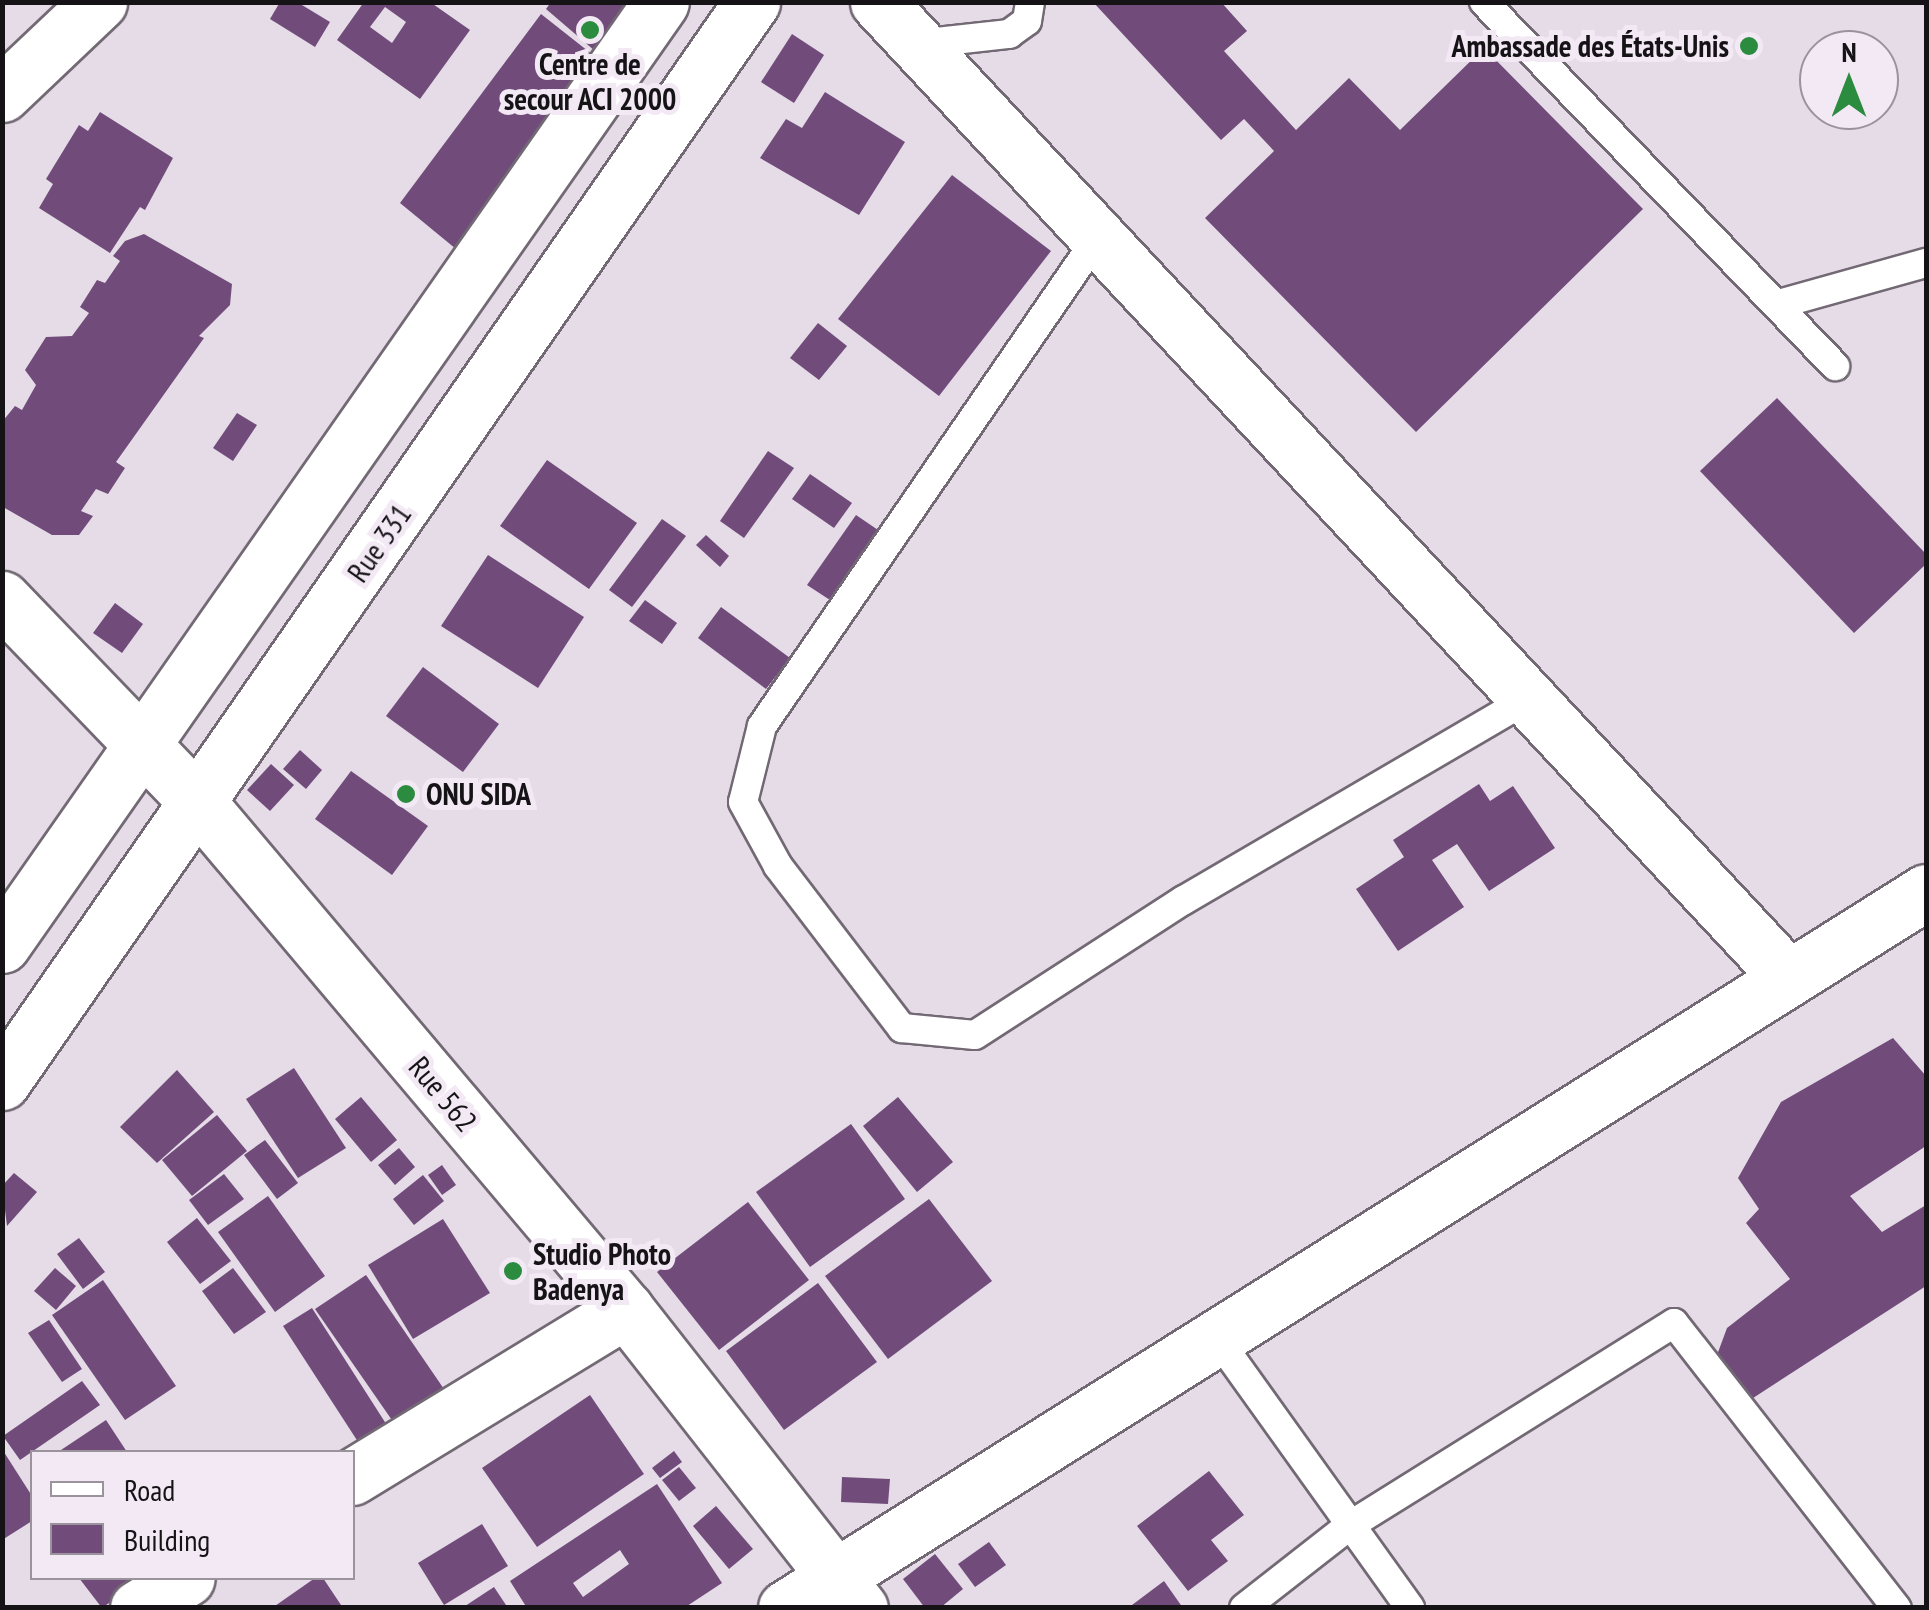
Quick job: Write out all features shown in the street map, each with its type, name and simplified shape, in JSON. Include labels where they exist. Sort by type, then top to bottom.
[{"type":"street","points":[[2,94],[99,2]]},
{"type":"street","points":[[2,945],[661,2]]},
{"type":"street","name":"Rue 331","points":[[2,1082],[199,804],[752,2]]},
{"type":"street","points":[[878,2],[1100,234],[1787,976]]},
{"type":"street","name":"Rue 562","points":[[2,600],[199,804],[626,1310],[849,1592]]},
{"type":"street","points":[[786,1608],[849,1592],[1214,1334],[1926,892]]},
{"type":"street","points":[[355,1475],[626,1310]]},
{"type":"street","points":[[138,1608],[184,1580]]},
{"type":"lane","points":[[918,44],[1009,34],[1027,21],[1030,2]]},
{"type":"lane","points":[[1484,2],[1835,366]]},
{"type":"lane","points":[[1100,234],[762,726],[757,745],[744,802],[778,866],[902,1028],[975,1034],[1184,900],[1530,698]]},
{"type":"lane","points":[[1779,304],[1926,263]]},
{"type":"lane","points":[[1244,1608],[1349,1526],[1674,1323],[1897,1608]]},
{"type":"lane","points":[[1214,1334],[1410,1608]]},
{"type":"building","points":[[280,2],[297,2],[330,22],[315,47],[270,19]]},
{"type":"building","points":[[364,2],[430,2],[470,30],[420,99],[337,40]],"holes":[[[385,7],[406,22],[392,43],[370,27]]]},
{"type":"building","name":"Centre de secour ACI 2000","points":[[551,2],[629,2],[595,51],[546,9]]},
{"type":"building","points":[[1093,2],[1221,2],[1247,31],[1224,51],[1296,130],[1349,78],[1400,130],[1484,48],[1643,209],[1416,432],[1205,218],[1274,151],[1244,119],[1221,140]]},
{"type":"building","points":[[541,14],[593,55],[456,249],[400,203]]},
{"type":"building","points":[[792,34],[824,55],[794,103],[761,82]]},
{"type":"building","points":[[825,92],[905,142],[859,215],[760,158],[786,119],[802,128]]},
{"type":"building","points":[[100,112],[173,158],[145,210],[140,207],[110,253],[39,208],[53,184],[46,179],[79,125],[88,131]]},
{"type":"building","points":[[952,175],[1051,251],[939,396],[838,319]]},
{"type":"building","points":[[144,234],[232,284],[230,305],[199,336],[204,338],[116,462],[125,468],[108,494],[96,489],[81,511],[93,516],[79,535],[52,535],[3,507],[2,422],[15,406],[22,410],[36,385],[25,370],[46,337],[72,336],[89,313],[80,307],[97,280],[105,283],[120,261],[113,256],[125,241]]},
{"type":"building","points":[[818,323],[847,346],[819,380],[790,358]]},
{"type":"building","points":[[1777,398],[1926,554],[1926,564],[1854,633],[1700,471]]},
{"type":"building","points":[[237,413],[257,425],[233,461],[213,448]]},
{"type":"building","points":[[768,451],[794,468],[744,538],[720,521]]},
{"type":"building","points":[[547,460],[637,523],[589,589],[500,526]]},
{"type":"building","points":[[810,474],[852,503],[834,528],[792,499]]},
{"type":"building","points":[[856,515],[881,532],[833,602],[807,585]]},
{"type":"building","points":[[662,519],[686,536],[632,607],[609,590]]},
{"type":"building","points":[[706,535],[729,556],[720,567],[696,545]]},
{"type":"building","points":[[488,555],[584,617],[538,688],[441,626]]},
{"type":"building","points":[[645,600],[677,623],[662,644],[629,621]]},
{"type":"building","points":[[115,603],[143,624],[122,653],[93,633]]},
{"type":"building","points":[[721,607],[790,658],[766,689],[698,638]]},
{"type":"building","points":[[423,667],[499,724],[463,772],[386,716]]},
{"type":"building","points":[[300,750],[322,770],[306,789],[283,769]]},
{"type":"building","points":[[271,764],[294,785],[270,811],[247,790]]},
{"type":"building","points":[[351,771],[428,826],[392,875],[315,819]]},
{"type":"building","points":[[1479,784],[1490,801],[1513,786],[1555,848],[1489,891],[1457,844],[1432,860],[1464,907],[1398,951],[1356,889],[1404,857],[1393,840]]},
{"type":"building","points":[[1893,1038],[1926,1076],[1926,1146],[1850,1196],[1882,1232],[1926,1205],[1926,1286],[1750,1400],[1726,1379],[1717,1355],[1727,1328],[1790,1279],[1746,1223],[1759,1209],[1738,1178],[1781,1102]]},
{"type":"building","points":[[294,1068],[346,1148],[298,1178],[246,1099]]},
{"type":"building","points":[[177,1070],[214,1112],[157,1163],[120,1127]]},
{"type":"building","points":[[361,1097],[397,1140],[371,1162],[335,1119]]},
{"type":"building","points":[[898,1097],[953,1162],[917,1192],[863,1126]]},
{"type":"building","points":[[217,1115],[247,1151],[192,1196],[162,1160]]},
{"type":"building","points":[[851,1124],[905,1199],[810,1267],[756,1192]]},
{"type":"building","points":[[265,1140],[298,1183],[277,1199],[244,1155]]},
{"type":"building","points":[[399,1148],[415,1167],[395,1185],[378,1165]]},
{"type":"building","points":[[442,1165],[456,1185],[442,1195],[428,1175]]},
{"type":"building","points":[[14,1173],[37,1192],[7,1226],[2,1186]]},
{"type":"building","points":[[224,1174],[244,1199],[208,1225],[189,1200]]},
{"type":"building","points":[[423,1175],[444,1201],[414,1225],[393,1199]]},
{"type":"building","points":[[268,1196],[325,1276],[275,1312],[218,1232]]},
{"type":"building","points":[[929,1199],[992,1281],[888,1359],[825,1276]]},
{"type":"building","points":[[748,1202],[809,1280],[719,1350],[657,1272]]},
{"type":"building","points":[[197,1218],[231,1261],[200,1284],[167,1242]]},
{"type":"building","points":[[443,1219],[490,1293],[413,1339],[368,1265]]},
{"type":"building","points":[[79,1238],[105,1272],[83,1289],[57,1254]]},
{"type":"building","points":[[55,1268],[76,1286],[56,1310],[34,1291]]},
{"type":"building","points":[[233,1268],[266,1312],[234,1334],[202,1291]]},
{"type":"building","points":[[366,1275],[446,1392],[396,1426],[315,1309]]},
{"type":"building","points":[[103,1280],[176,1386],[125,1420],[52,1315]]},
{"type":"building","points":[[818,1283],[877,1362],[784,1430],[726,1351]]},
{"type":"building","points":[[312,1308],[390,1430],[362,1448],[283,1326]]},
{"type":"building","points":[[49,1320],[82,1369],[62,1382],[28,1333]]},
{"type":"building","points":[[82,1381],[100,1405],[20,1460],[3,1436]]},
{"type":"building","points":[[590,1395],[644,1474],[537,1547],[482,1468]]},
{"type":"building","points":[[106,1420],[126,1450],[61,1450]]},
{"type":"building","points":[[2,1449],[30,1493],[30,1522],[2,1540]]},
{"type":"building","points":[[674,1451],[682,1462],[660,1478],[652,1468]]},
{"type":"building","points":[[679,1467],[696,1488],[679,1501],[662,1480]]},
{"type":"building","points":[[1209,1471],[1244,1515],[1211,1540],[1228,1561],[1188,1591],[1137,1526]]},
{"type":"building","points":[[842,1477],[890,1479],[888,1504],[841,1502]]},
{"type":"building","points":[[657,1484],[722,1583],[684,1608],[527,1608],[510,1581]],"holes":[[[620,1550],[629,1564],[583,1597],[573,1583]]]},
{"type":"building","points":[[716,1506],[753,1549],[729,1569],[693,1526]]},
{"type":"building","points":[[482,1524],[508,1566],[444,1605],[418,1563]]},
{"type":"building","points":[[989,1542],[1006,1565],[975,1587],[958,1564]]},
{"type":"building","points":[[935,1554],[963,1589],[940,1608],[925,1608],[903,1579]]},
{"type":"building","points":[[81,1580],[141,1580],[102,1608]]},
{"type":"building","points":[[312,1580],[324,1580],[343,1608],[272,1608]]},
{"type":"building","points":[[1164,1581],[1183,1608],[1128,1608]]},
{"type":"building","points":[[494,1587],[508,1608],[462,1608]]},
{"type":"place","name":"Centre de secour ACI 2000","points":[[590,30]]},
{"type":"place","name":"Ambassade des États-Unis","points":[[1749,46]]},
{"type":"place","name":"ONU SIDA","points":[[406,794]]},
{"type":"place","name":"Studio Photo Badenya","points":[[513,1271]]}]
